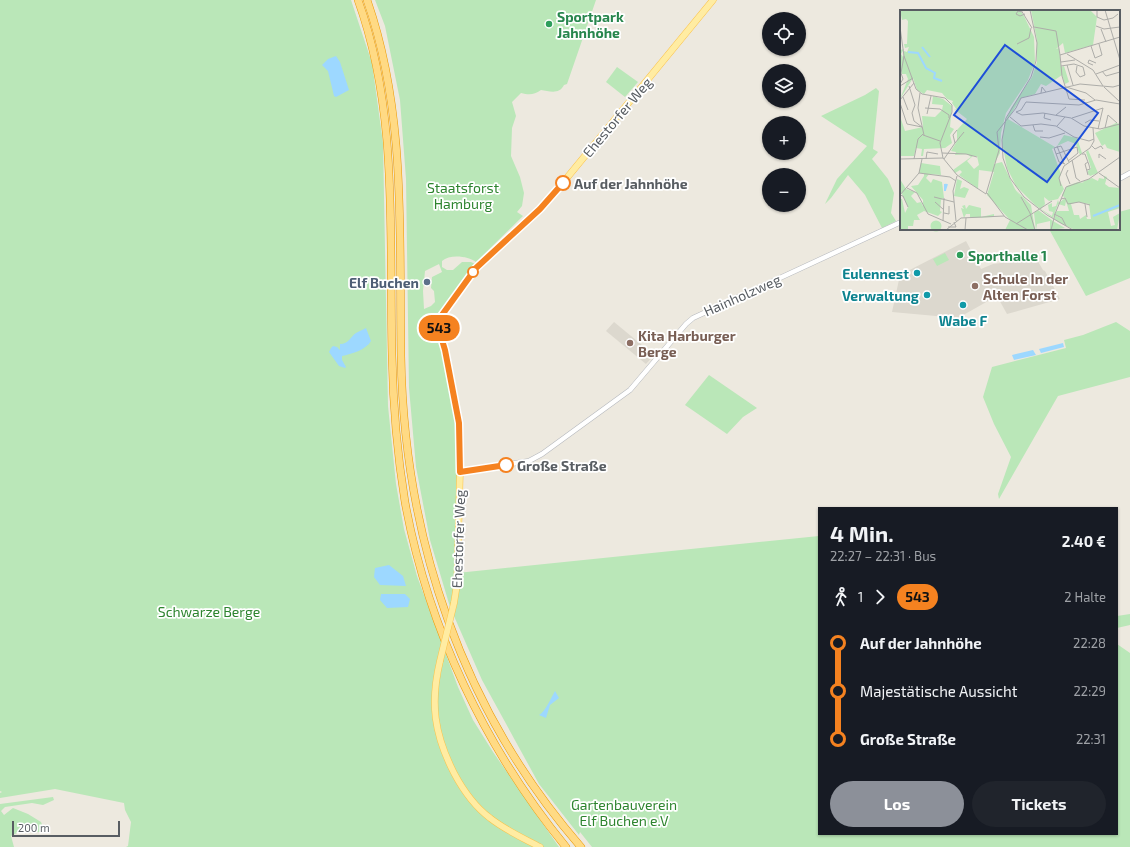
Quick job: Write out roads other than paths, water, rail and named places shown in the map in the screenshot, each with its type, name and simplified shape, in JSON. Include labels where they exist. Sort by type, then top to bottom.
[{"type":"highway","points":[[358,0],[376,62],[387,144],[390,205],[392,356],[395,418],[400,470],[413,538],[427,592],[440,628],[470,696],[488,732],[511,770],[545,820],[566,847]]},
{"type":"highway","points":[[367,0],[384,59],[391,102],[395,142],[399,218],[401,389],[404,431],[414,497],[426,554],[452,634],[490,715],[522,769],[541,797],[581,847]]},
{"type":"main road","name":"Ehestorfer Weg","points":[[540,847],[500,826],[488,817],[469,798],[443,750],[436,721],[434,705],[435,687],[454,603],[456,584],[460,472],[459,423],[445,350],[439,330],[440,319],[473,272],[553,195],[713,0]]},
{"type":"street","points":[[1120,178],[1130,173]]},
{"type":"street","name":"Hainholzweg","points":[[460,472],[535,459],[630,390],[686,324],[693,318],[900,222]]},
{"type":"water","points":[[336,56],[340,62],[349,90],[336,97],[334,96],[328,71],[322,65],[328,59]]},
{"type":"water","points":[[366,328],[371,341],[369,344],[354,353],[342,356],[342,360],[346,367],[339,366],[329,352],[331,348],[333,346],[340,350],[340,344],[345,343],[356,333]]},
{"type":"water","points":[[1063,343],[1064,347],[1041,353],[1039,349]]},
{"type":"water","points":[[1033,350],[1036,355],[1014,360],[1012,355]]},
{"type":"water","points":[[389,565],[403,576],[406,586],[380,585],[374,577],[375,568]]},
{"type":"water","points":[[381,594],[405,594],[410,599],[408,607],[387,608],[380,600]]},
{"type":"water","points":[[555,691],[559,698],[550,705],[546,718],[539,715],[546,708]]},
{"type":"place","name":"Sportpark Jahnhöhe","points":[[549,24]]},
{"type":"place","name":"Auf der Jahnhöhe","points":[[563,183]]},
{"type":"place","name":"Sporthalle 1","points":[[960,255]]},
{"type":"place","name":"Eulennest","points":[[917,273]]},
{"type":"place","name":"Elf Buchen","points":[[427,282]]},
{"type":"place","name":"Schule In der Alten Forst","points":[[975,286]]},
{"type":"place","name":"Verwaltung","points":[[927,295]]},
{"type":"place","name":"Wabe F","points":[[963,305]]},
{"type":"place","name":"Kita Harburger Berge","points":[[630,343]]},
{"type":"place","name":"Große Straße","points":[[506,465]]},
{"type":"park label","name":"Staatsforst Hamburg","points":[[463,196]]},
{"type":"park label","name":"Schwarze Berge","points":[[209,611]]},
{"type":"park label","name":"Gartenbauverein Elf Buchen e.V","points":[[624,812]]}]
